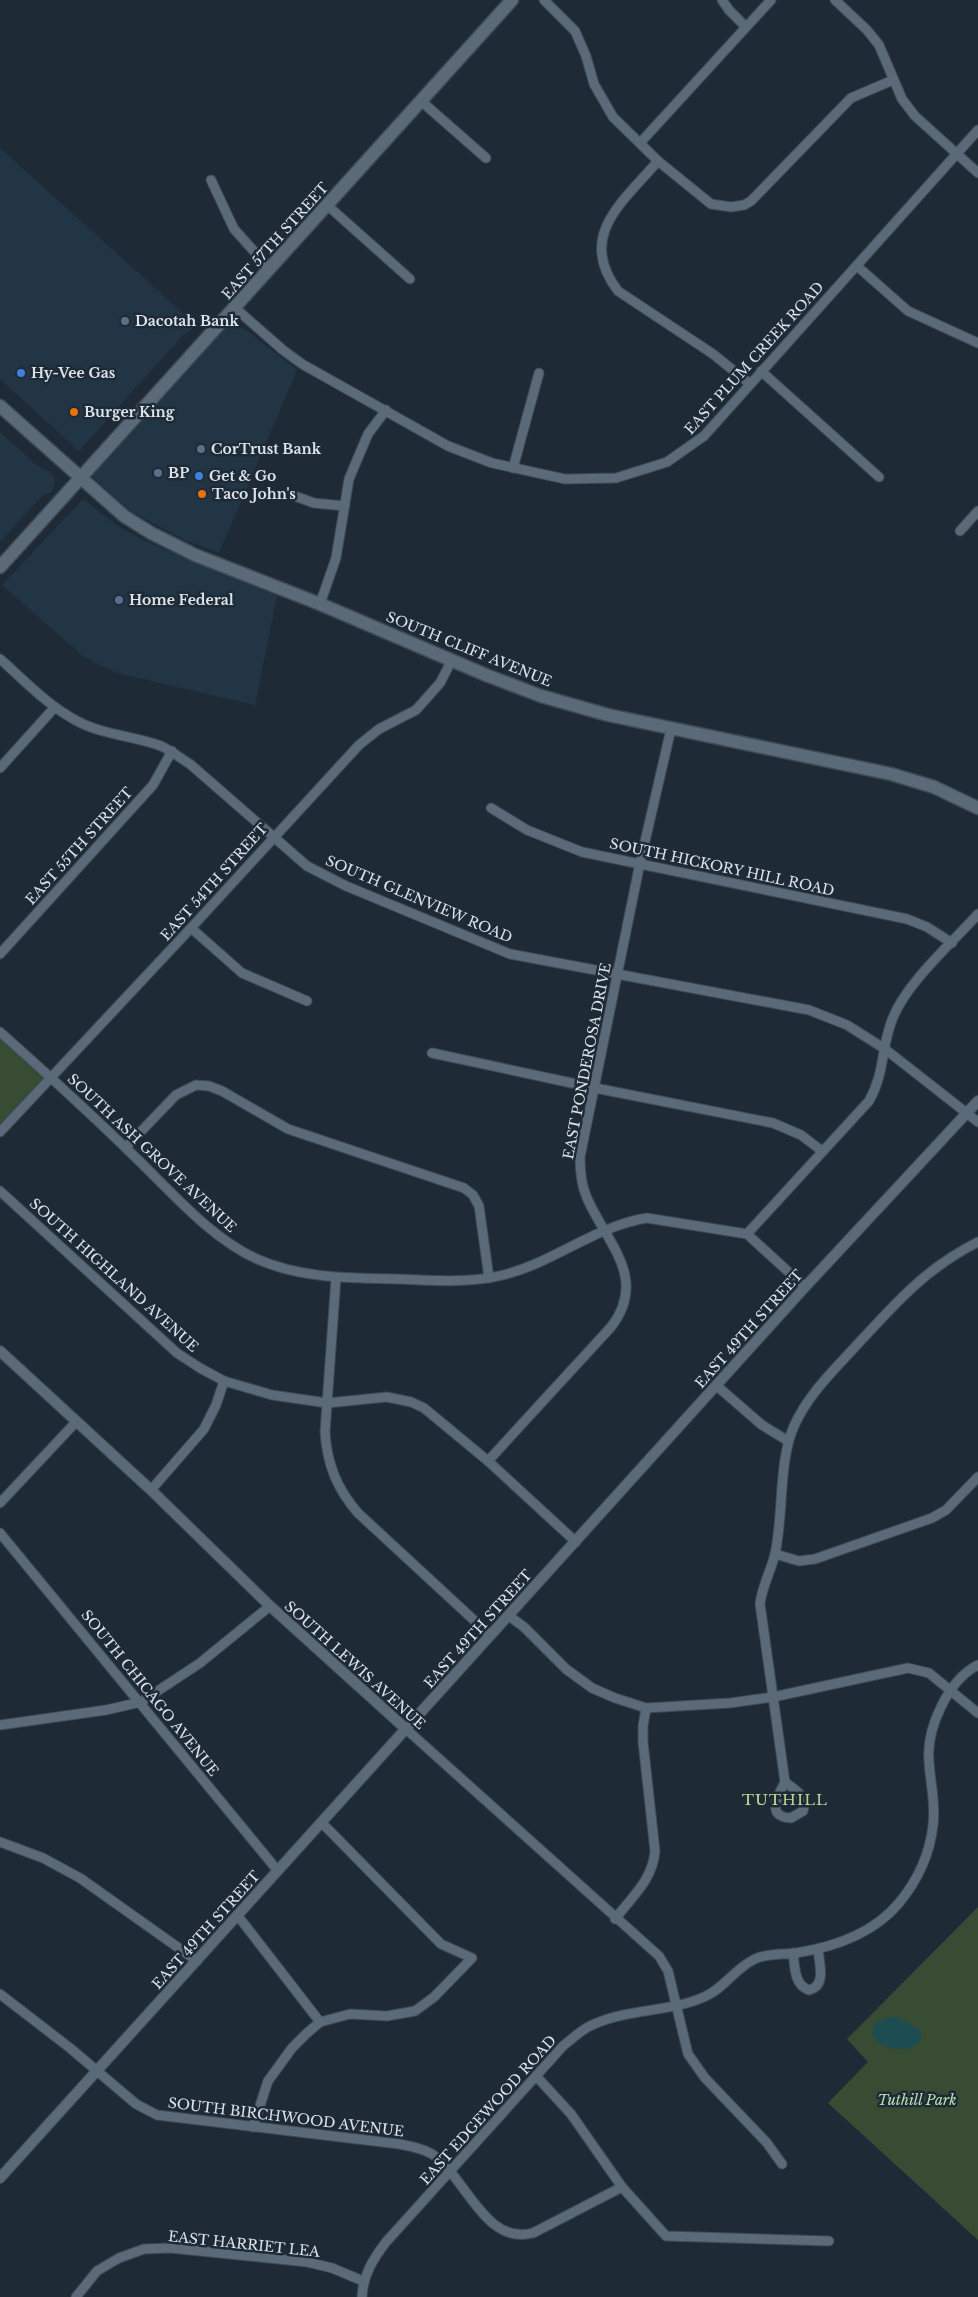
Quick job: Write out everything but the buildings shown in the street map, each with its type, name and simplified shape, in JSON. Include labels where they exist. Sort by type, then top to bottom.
[{"type":"main road","name":"EAST 57TH STREET","points":[[0,567],[512,0]]},
{"type":"main road","name":"SOUTH CLIFF AVENUE","points":[[0,406],[124,516],[165,541],[195,555],[320,604],[541,696],[608,716],[891,774],[934,787],[978,808]]},
{"type":"street","points":[[544,0],[574,31],[586,56],[594,84],[613,117],[658,161],[711,204],[731,207],[744,205],[764,190],[851,98],[893,80]]},
{"type":"street","points":[[722,0],[746,27]]},
{"type":"street","points":[[640,143],[771,0]]},
{"type":"street","points":[[835,0],[867,30],[879,45],[902,98],[915,116],[978,173]]},
{"type":"street","points":[[421,101],[486,158]]},
{"type":"street","name":"EAST PLUM CREEK ROAD","points":[[235,308],[293,358],[448,446],[492,463],[565,479],[616,478],[654,468],[667,462],[693,446],[712,428],[978,130]]},
{"type":"street","points":[[658,161],[609,218],[601,241],[602,258],[607,276],[618,291],[713,354],[750,384]]},
{"type":"street","points":[[211,180],[234,229],[270,269]]},
{"type":"street","points":[[327,205],[410,279]]},
{"type":"street","points":[[857,266],[908,311],[978,343]]},
{"type":"street","points":[[761,371],[879,477]]},
{"type":"street","points":[[513,468],[539,373]]},
{"type":"street","points":[[320,604],[336,558],[349,479],[368,434],[386,410]]},
{"type":"street","points":[[289,494],[314,503],[345,506]]},
{"type":"street","points":[[960,532],[978,511]]},
{"type":"street","name":"SOUTH GLENVIEW ROAD","points":[[0,659],[55,707],[78,722],[172,751],[190,764],[306,866],[346,886],[510,954],[821,1014],[847,1025],[885,1049],[968,1112],[978,1122]]},
{"type":"street","name":"EAST 54TH STREET","points":[[0,1132],[191,928],[359,744],[379,729],[416,710],[429,698],[440,684],[452,660]]},
{"type":"street","points":[[0,768],[55,707]]},
{"type":"street","name":"EAST PONDEROSA DRIVE","points":[[488,1462],[611,1327],[622,1309],[626,1289],[626,1275],[621,1260],[586,1197],[580,1168],[580,1157],[670,728]]},
{"type":"street","name":"EAST 55TH STREET","points":[[0,954],[153,785],[172,751]]},
{"type":"street","name":"SOUTH HICKORY HILL ROAD","points":[[490,808],[527,830],[582,852],[907,919],[927,927],[952,942]]},
{"type":"street","points":[[805,1287],[747,1234],[869,1101],[880,1080],[892,1020],[900,1003],[912,986],[978,914]]},
{"type":"street","points":[[191,928],[242,973],[307,1001]]},
{"type":"street","name":"SOUTH ASH GROVE AVENUE","points":[[0,1032],[126,1147],[212,1231],[238,1250],[286,1270],[336,1278],[440,1282],[489,1278],[510,1272],[552,1257],[605,1231],[632,1221],[647,1218],[747,1234]]},
{"type":"street","points":[[432,1053],[595,1088],[773,1123],[801,1135],[822,1151]]},
{"type":"street","points":[[126,1147],[176,1095],[196,1086],[216,1088],[288,1129],[464,1188],[473,1195],[479,1206],[489,1278]]},
{"type":"street","name":"EAST 49TH STREET","points":[[1,2174],[238,1916],[805,1287],[978,1101]]},
{"type":"street","name":"SOUTH HIGHLAND AVENUE","points":[[0,1191],[177,1353],[200,1368],[224,1381],[272,1394],[327,1403],[380,1397],[412,1402],[434,1415],[576,1542]]},
{"type":"street","points":[[785,1782],[760,1604],[762,1589],[775,1554],[788,1441],[794,1425],[810,1398],[892,1307],[927,1273],[960,1251],[978,1242]]},
{"type":"street","points":[[336,1278],[325,1432],[329,1462],[335,1478],[348,1502],[358,1513],[490,1635]]},
{"type":"street","name":"SOUTH LEWIS AVENUE","points":[[0,1352],[151,1490],[270,1606],[663,1962],[668,1971],[688,2054],[696,2067],[767,2143],[782,2164]]},
{"type":"street","points":[[151,1490],[204,1429],[216,1405],[224,1381]]},
{"type":"street","points":[[717,1386],[762,1426],[788,1441]]},
{"type":"street","points":[[0,1503],[76,1422]]},
{"type":"street","points":[[775,1554],[798,1561],[815,1559],[916,1525],[946,1510],[978,1477]]},
{"type":"street","name":"SOUTH CHICAGO AVENUE","points":[[0,1533],[141,1702],[278,1871]]},
{"type":"street","points":[[0,1725],[106,1710],[141,1702],[200,1663],[270,1606]]},
{"type":"street","points":[[509,1616],[524,1627],[566,1669],[592,1688],[646,1708],[714,1704],[773,1697],[908,1668],[929,1673],[978,1713]]},
{"type":"street","name":"EAST EDGEWOOD ROAD","points":[[362,2297],[363,2281],[383,2247],[563,2046],[589,2026],[613,2017],[704,1998],[718,1990],[755,1959],[774,1954],[818,1949],[853,1938],[879,1922],[898,1905],[914,1883],[926,1857],[933,1826],[935,1800],[929,1761],[929,1739],[950,1690],[958,1679],[978,1665]]},
{"type":"street","points":[[615,1919],[646,1880],[654,1861],[655,1851],[643,1742],[646,1708]]},
{"type":"street","points":[[254,2127],[268,2081],[292,2048],[320,2022],[350,2014],[387,2016],[415,2011],[434,1996],[472,1958],[441,1944],[322,1823]]},
{"type":"street","points":[[0,1842],[43,1858],[80,1878],[197,1961]]},
{"type":"street","points":[[238,1916],[320,2022]]},
{"type":"street","points":[[792,1953],[798,1981],[802,1988],[809,1990],[817,1987],[820,1982],[818,1949]]},
{"type":"street","name":"SOUTH BIRCHWOOD AVENUE","points":[[0,1994],[98,2070],[136,2104],[158,2115],[412,2146],[432,2154],[450,2172],[486,2217],[497,2228],[511,2235],[521,2236],[533,2233],[622,2187]]},
{"type":"street","points":[[537,2077],[571,2114],[622,2187],[666,2236],[829,2241]]},
{"type":"street","name":"EAST HARRIET LEA","points":[[76,2297],[97,2271],[119,2258],[144,2249],[170,2248],[307,2262],[332,2268],[363,2281]]},
{"type":"shaded area","points":[[0,148],[197,326],[184,334],[79,451],[0,379]]},
{"type":"shaded area","points":[[232,319],[297,370],[219,553],[185,540],[130,511],[89,474]]},
{"type":"shaded area","points":[[0,432],[35,464],[53,474],[55,481],[51,492],[42,496],[0,542]]},
{"type":"shaded area","points":[[83,499],[118,526],[143,540],[277,596],[255,705],[117,673],[84,657],[2,585]]},
{"type":"shaded area","points":[[895,2017],[909,2023],[920,2031],[920,2040],[914,2046],[906,2049],[895,2049],[877,2041],[873,2035],[874,2026],[878,2022]]},
{"type":"green space","points":[[0,1031],[50,1077],[0,1131]]},
{"type":"green space","name":"Tuthill Park","points":[[978,1907],[978,2240],[828,2103],[868,2062],[847,2039]]},
{"type":"place","name":"Dacotah Bank","points":[[125,321]]},
{"type":"place","name":"Hy-Vee Gas","points":[[21,373]]},
{"type":"place","name":"Burger King","points":[[74,412]]},
{"type":"place","name":"CorTrust Bank","points":[[201,449]]},
{"type":"place","name":"BP","points":[[158,473]]},
{"type":"place","name":"Get & Go","points":[[199,476]]},
{"type":"place","name":"Taco John's","points":[[202,494]]},
{"type":"place","name":"Home Federal","points":[[119,600]]},
{"type":"district","name":"TUTHILL","points":[[785,1799]]}]
